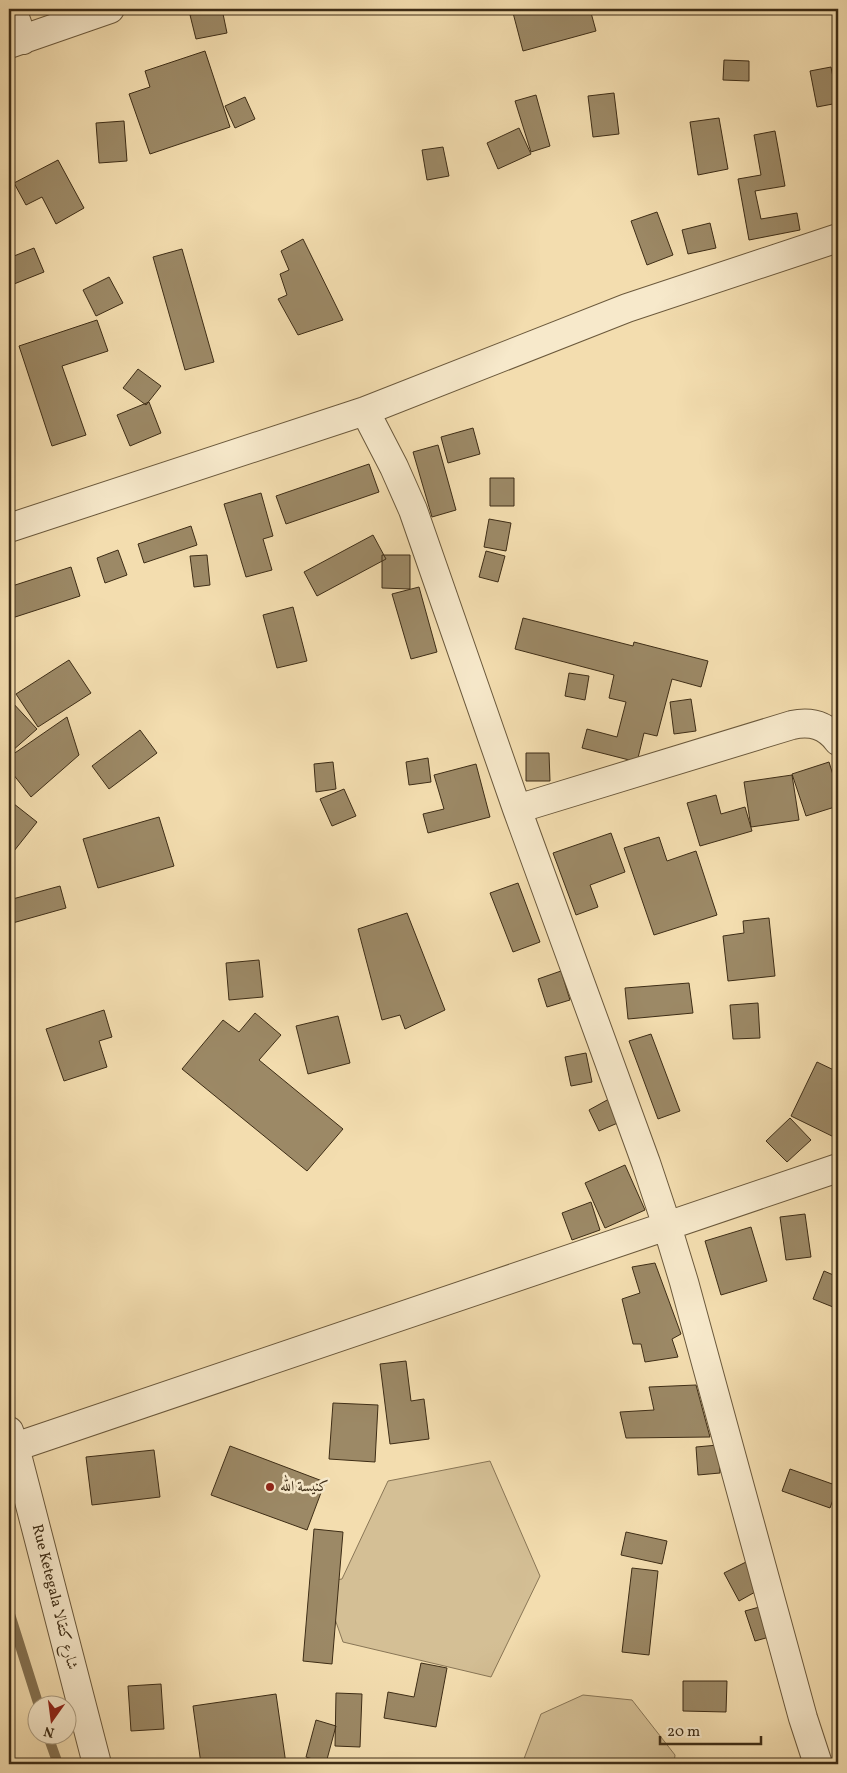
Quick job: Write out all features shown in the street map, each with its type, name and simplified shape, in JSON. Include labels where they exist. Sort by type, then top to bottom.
[{"type":"street","points":[[12,9],[16,42],[110,9]]},
{"type":"street","points":[[9,528],[365,411],[627,308],[838,238]]},
{"type":"street","points":[[365,411],[394,467],[413,510],[517,809],[646,1163],[684,1282],[803,1718],[818,1764]]},
{"type":"street","points":[[517,809],[792,725],[811,723],[820,725],[830,731],[838,740]]},
{"type":"street","points":[[12,1439],[667,1226],[838,1168]]},
{"type":"street","name":"Rue Ketegala شارع كتقالا","points":[[12,1439],[97,1764]]},
{"type":"shaded area","points":[[490,1461],[540,1576],[491,1677],[343,1642],[322,1582],[342,1579],[388,1481]]},
{"type":"shaded area","points":[[583,1695],[632,1700],[675,1755],[674,1764],[522,1764],[541,1714]]},
{"type":"building","points":[[222,9],[227,33],[196,39],[190,15]]},
{"type":"building","points":[[512,9],[590,9],[596,31],[523,51]]},
{"type":"building","points":[[205,51],[230,127],[150,154],[129,94],[150,87],[145,71]]},
{"type":"building","points":[[724,60],[749,61],[749,81],[723,80]]},
{"type":"building","points":[[831,67],[838,103],[817,107],[810,71]]},
{"type":"building","points":[[614,93],[619,134],[593,137],[588,96]]},
{"type":"building","points":[[536,95],[550,146],[531,152],[515,101]]},
{"type":"building","points":[[245,97],[255,119],[235,128],[225,106]]},
{"type":"building","points":[[719,118],[728,169],[698,175],[690,122]]},
{"type":"building","points":[[124,121],[127,161],[99,163],[96,123]]},
{"type":"building","points":[[519,128],[531,154],[498,169],[487,143]]},
{"type":"building","points":[[775,131],[785,186],[755,191],[761,219],[797,213],[800,230],[749,240],[738,179],[761,175],[754,135]]},
{"type":"building","points":[[443,147],[449,176],[427,180],[422,150]]},
{"type":"building","points":[[58,160],[84,208],[56,224],[42,197],[26,205],[14,183]]},
{"type":"building","points":[[657,212],[673,255],[647,265],[631,221]]},
{"type":"building","points":[[710,223],[716,248],[688,254],[682,230]]},
{"type":"building","points":[[303,239],[343,320],[298,335],[278,299],[287,295],[280,274],[289,270],[281,251]]},
{"type":"building","points":[[34,248],[44,272],[9,286],[9,258]]},
{"type":"building","points":[[182,249],[214,362],[185,370],[153,257]]},
{"type":"building","points":[[109,277],[123,303],[96,316],[83,290]]},
{"type":"building","points":[[97,320],[108,351],[62,366],[86,435],[52,446],[19,346]]},
{"type":"building","points":[[138,369],[161,386],[146,405],[123,388]]},
{"type":"building","points":[[149,402],[161,433],[130,446],[117,415]]},
{"type":"building","points":[[473,428],[480,454],[448,463],[441,437]]},
{"type":"building","points":[[438,445],[456,510],[432,517],[413,452]]},
{"type":"building","points":[[369,464],[379,492],[286,524],[276,496]]},
{"type":"building","points":[[490,478],[514,478],[514,506],[490,506]]},
{"type":"building","points":[[261,493],[273,536],[263,539],[272,570],[246,577],[224,504]]},
{"type":"building","points":[[489,519],[511,523],[506,551],[484,547]]},
{"type":"building","points":[[191,526],[197,545],[144,563],[138,544]]},
{"type":"building","points":[[373,535],[386,559],[317,596],[304,572]]},
{"type":"building","points":[[118,550],[127,575],[105,583],[97,558]]},
{"type":"building","points":[[486,551],[505,556],[498,582],[479,577]]},
{"type":"building","points":[[207,555],[210,585],[194,587],[190,556]]},
{"type":"building","points":[[382,555],[410,555],[410,589],[382,588]]},
{"type":"building","points":[[71,567],[80,596],[9,619],[9,587]]},
{"type":"building","points":[[419,587],[437,652],[411,659],[392,594]]},
{"type":"building","points":[[293,607],[307,661],[277,668],[263,615]]},
{"type":"building","points":[[523,618],[633,646],[634,642],[708,661],[701,687],[672,679],[657,736],[644,733],[637,762],[582,748],[587,729],[617,737],[626,702],[609,698],[614,675],[515,649]]},
{"type":"building","points":[[69,660],[91,693],[38,727],[16,694]]},
{"type":"building","points":[[569,673],[589,676],[585,700],[565,696]]},
{"type":"building","points":[[691,699],[696,731],[674,734],[670,702]]},
{"type":"building","points":[[11,701],[37,729],[12,751],[9,747],[9,703]]},
{"type":"building","points":[[67,717],[79,755],[31,797],[9,769],[9,757]]},
{"type":"building","points":[[140,730],[157,753],[109,789],[92,766]]},
{"type":"building","points":[[526,753],[549,753],[550,781],[526,781]]},
{"type":"building","points":[[428,758],[431,782],[409,785],[406,762]]},
{"type":"building","points":[[333,762],[336,789],[316,792],[314,764]]},
{"type":"building","points":[[829,762],[838,791],[838,806],[806,816],[792,774]]},
{"type":"building","points":[[476,764],[490,817],[428,833],[423,814],[444,809],[434,775]]},
{"type":"building","points":[[792,775],[799,820],[751,827],[744,782]]},
{"type":"building","points":[[344,789],[356,816],[332,826],[320,799]]},
{"type":"building","points":[[716,795],[721,814],[745,807],[752,831],[700,846],[687,803]]},
{"type":"building","points":[[9,800],[37,822],[10,856],[9,856]]},
{"type":"building","points":[[159,817],[174,866],[98,888],[83,839]]},
{"type":"building","points":[[611,833],[625,872],[590,885],[598,907],[576,915],[553,853]]},
{"type":"building","points":[[659,837],[667,861],[696,851],[717,915],[654,935],[624,848]]},
{"type":"building","points":[[518,883],[540,942],[513,952],[490,893]]},
{"type":"building","points":[[60,886],[66,908],[9,924],[9,900]]},
{"type":"building","points":[[407,913],[445,1010],[405,1029],[400,1015],[382,1020],[358,929]]},
{"type":"building","points":[[769,918],[775,976],[728,981],[723,936],[744,933],[743,921]]},
{"type":"building","points":[[259,960],[263,997],[229,1000],[226,963]]},
{"type":"building","points":[[561,971],[570,1000],[547,1007],[538,979]]},
{"type":"building","points":[[689,983],[693,1013],[628,1019],[625,988]]},
{"type":"building","points":[[758,1003],[760,1038],[733,1039],[730,1005]]},
{"type":"building","points":[[104,1010],[112,1037],[99,1041],[107,1067],[64,1081],[46,1029]]},
{"type":"building","points":[[255,1013],[281,1035],[259,1060],[343,1129],[307,1171],[182,1069],[223,1020],[239,1032]]},
{"type":"building","points":[[338,1016],[350,1063],[308,1074],[296,1026]]},
{"type":"building","points":[[651,1034],[680,1111],[658,1119],[629,1041]]},
{"type":"building","points":[[586,1053],[592,1082],[571,1086],[565,1057]]},
{"type":"building","points":[[817,1062],[838,1072],[838,1139],[791,1116]]},
{"type":"building","points":[[609,1099],[620,1122],[599,1131],[589,1110]]},
{"type":"building","points":[[790,1118],[811,1140],[787,1162],[766,1141]]},
{"type":"building","points":[[625,1165],[645,1210],[605,1228],[585,1183]]},
{"type":"building","points":[[591,1202],[600,1230],[572,1240],[562,1213]]},
{"type":"building","points":[[805,1214],[811,1257],[786,1260],[780,1217]]},
{"type":"building","points":[[751,1227],[767,1281],[721,1295],[705,1241]]},
{"type":"building","points":[[655,1263],[681,1334],[672,1339],[678,1357],[645,1362],[641,1344],[633,1344],[622,1299],[640,1293],[632,1267]]},
{"type":"building","points":[[824,1271],[838,1277],[838,1309],[813,1299]]},
{"type":"building","points":[[406,1361],[411,1401],[424,1399],[429,1439],[390,1444],[380,1364]]},
{"type":"building","points":[[696,1385],[710,1437],[626,1438],[620,1412],[654,1410],[649,1387]]},
{"type":"building","points":[[333,1403],[378,1405],[375,1462],[329,1459]]},
{"type":"building","points":[[718,1445],[720,1473],[698,1475],[696,1447]]},
{"type":"building","points":[[230,1446],[325,1482],[307,1530],[211,1495]]},
{"type":"building","points":[[154,1450],[160,1497],[92,1505],[86,1457]]},
{"type":"building","points":[[790,1469],[838,1486],[830,1508],[782,1491]]},
{"type":"building","points":[[314,1529],[343,1532],[332,1664],[303,1661]]},
{"type":"building","points":[[626,1532],[667,1541],[662,1564],[621,1555]]},
{"type":"building","points":[[752,1559],[766,1586],[739,1601],[724,1573]]},
{"type":"building","points":[[632,1568],[658,1571],[649,1655],[622,1652]]},
{"type":"building","points":[[763,1606],[773,1636],[755,1641],[745,1611]]},
{"type":"building","points":[[421,1663],[447,1668],[436,1727],[384,1718],[388,1692],[414,1697]]},
{"type":"building","points":[[683,1681],[727,1681],[726,1712],[683,1711]]},
{"type":"building","points":[[161,1684],[164,1729],[131,1731],[128,1686]]},
{"type":"building","points":[[336,1693],[362,1694],[360,1747],[335,1746]]},
{"type":"building","points":[[276,1694],[286,1764],[201,1764],[193,1706]]},
{"type":"building","points":[[316,1720],[336,1726],[326,1763],[306,1757]]},
{"type":"waterway","points":[[9,1611],[36,1696]]},
{"type":"waterway","points":[[52,1746],[58,1764]]},
{"type":"place","name":"كنيسة الله","points":[[270,1487]]}]
